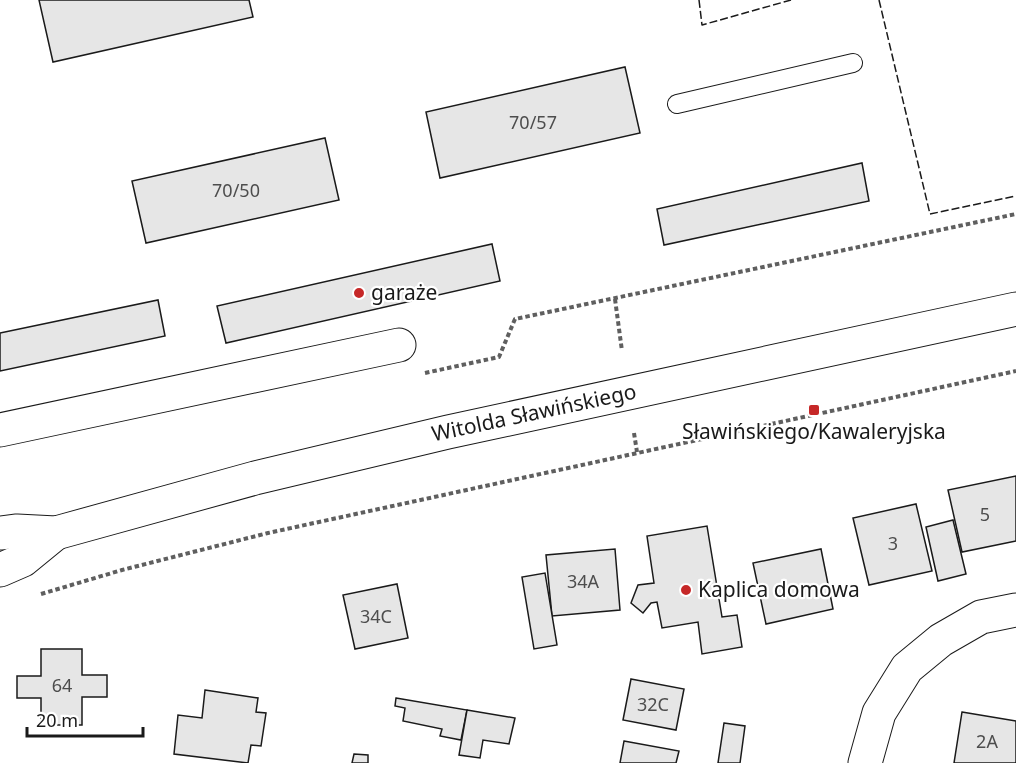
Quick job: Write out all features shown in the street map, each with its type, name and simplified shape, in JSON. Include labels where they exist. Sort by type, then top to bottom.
[{"type":"main road","name":"Witolda Sławińskiego","points":[[0,533],[17,531],[56,533],[255,478],[448,432],[1016,309]]},
{"type":"main road","points":[[0,429],[399,345]]},
{"type":"main road","name":"Witolda Sławińskiego","points":[[0,570],[24,560],[56,533]]},
{"type":"main road","points":[[865,763],[879,713],[907,668],[941,640],[981,617],[1016,610]]},
{"type":"lane","points":[[676,104],[853,63]]},
{"type":"path","points":[[622,351],[615,299],[1016,214]]},
{"type":"path","points":[[33,596],[122,570],[268,533],[1016,371]]},
{"type":"path","points":[[634,433],[637,452]]},
{"type":"building","points":[[39,0],[249,0],[253,17],[53,62]]},
{"type":"building","points":[[625,67],[640,133],[440,178],[426,112]]},
{"type":"building","points":[[325,138],[339,200],[146,243],[132,181]]},
{"type":"building","points":[[862,163],[869,201],[664,245],[657,209]]},
{"type":"building","name":"garaże","points":[[492,244],[500,281],[226,343],[217,306]]},
{"type":"building","points":[[158,300],[165,336],[0,371],[0,333]]},
{"type":"building","points":[[1016,476],[1016,541],[962,552],[948,490]]},
{"type":"building","points":[[916,504],[932,571],[869,585],[853,518]]},
{"type":"building","points":[[953,520],[966,574],[938,581],[926,527]]},
{"type":"building","points":[[707,526],[722,617],[737,615],[742,647],[702,654],[698,622],[662,628],[657,602],[651,603],[643,613],[631,603],[638,585],[654,583],[647,536]]},
{"type":"building","points":[[615,549],[620,610],[552,616],[546,555]]},
{"type":"building","points":[[821,549],[833,609],[766,624],[753,563]]},
{"type":"building","points":[[545,573],[557,645],[534,649],[522,577]]},
{"type":"building","points":[[397,584],[408,638],[355,649],[343,595]]},
{"type":"building","points":[[41,649],[82,649],[82,675],[107,675],[107,697],[82,697],[82,725],[41,725],[41,698],[17,698],[17,676],[41,676]]},
{"type":"building","points":[[631,679],[684,689],[676,730],[623,720]]},
{"type":"building","points":[[205,690],[258,698],[256,712],[266,713],[261,746],[251,745],[248,763],[174,754],[178,715],[202,718]]},
{"type":"building","points":[[396,698],[467,710],[461,740],[440,736],[442,729],[403,721],[405,708],[395,706]]},
{"type":"building","points":[[467,710],[515,718],[509,744],[483,740],[480,758],[459,755]]},
{"type":"building","points":[[962,712],[1016,721],[1016,763],[954,763]]},
{"type":"building","points":[[724,723],[745,726],[740,763],[718,763]]},
{"type":"building","points":[[624,741],[679,751],[676,763],[620,763]]},
{"type":"building","points":[[354,754],[368,755],[368,763],[352,763]]},
{"type":"fence","points":[[699,0],[702,25],[791,0]]},
{"type":"fence","points":[[879,0],[930,214],[1016,196]]},
{"type":"place","name":"garaże","points":[[359,293]]},
{"type":"place","name":"Sławińskiego/Kawaleryjska","points":[[814,410]]},
{"type":"place","name":"Kaplica domowa","points":[[686,590]]}]
